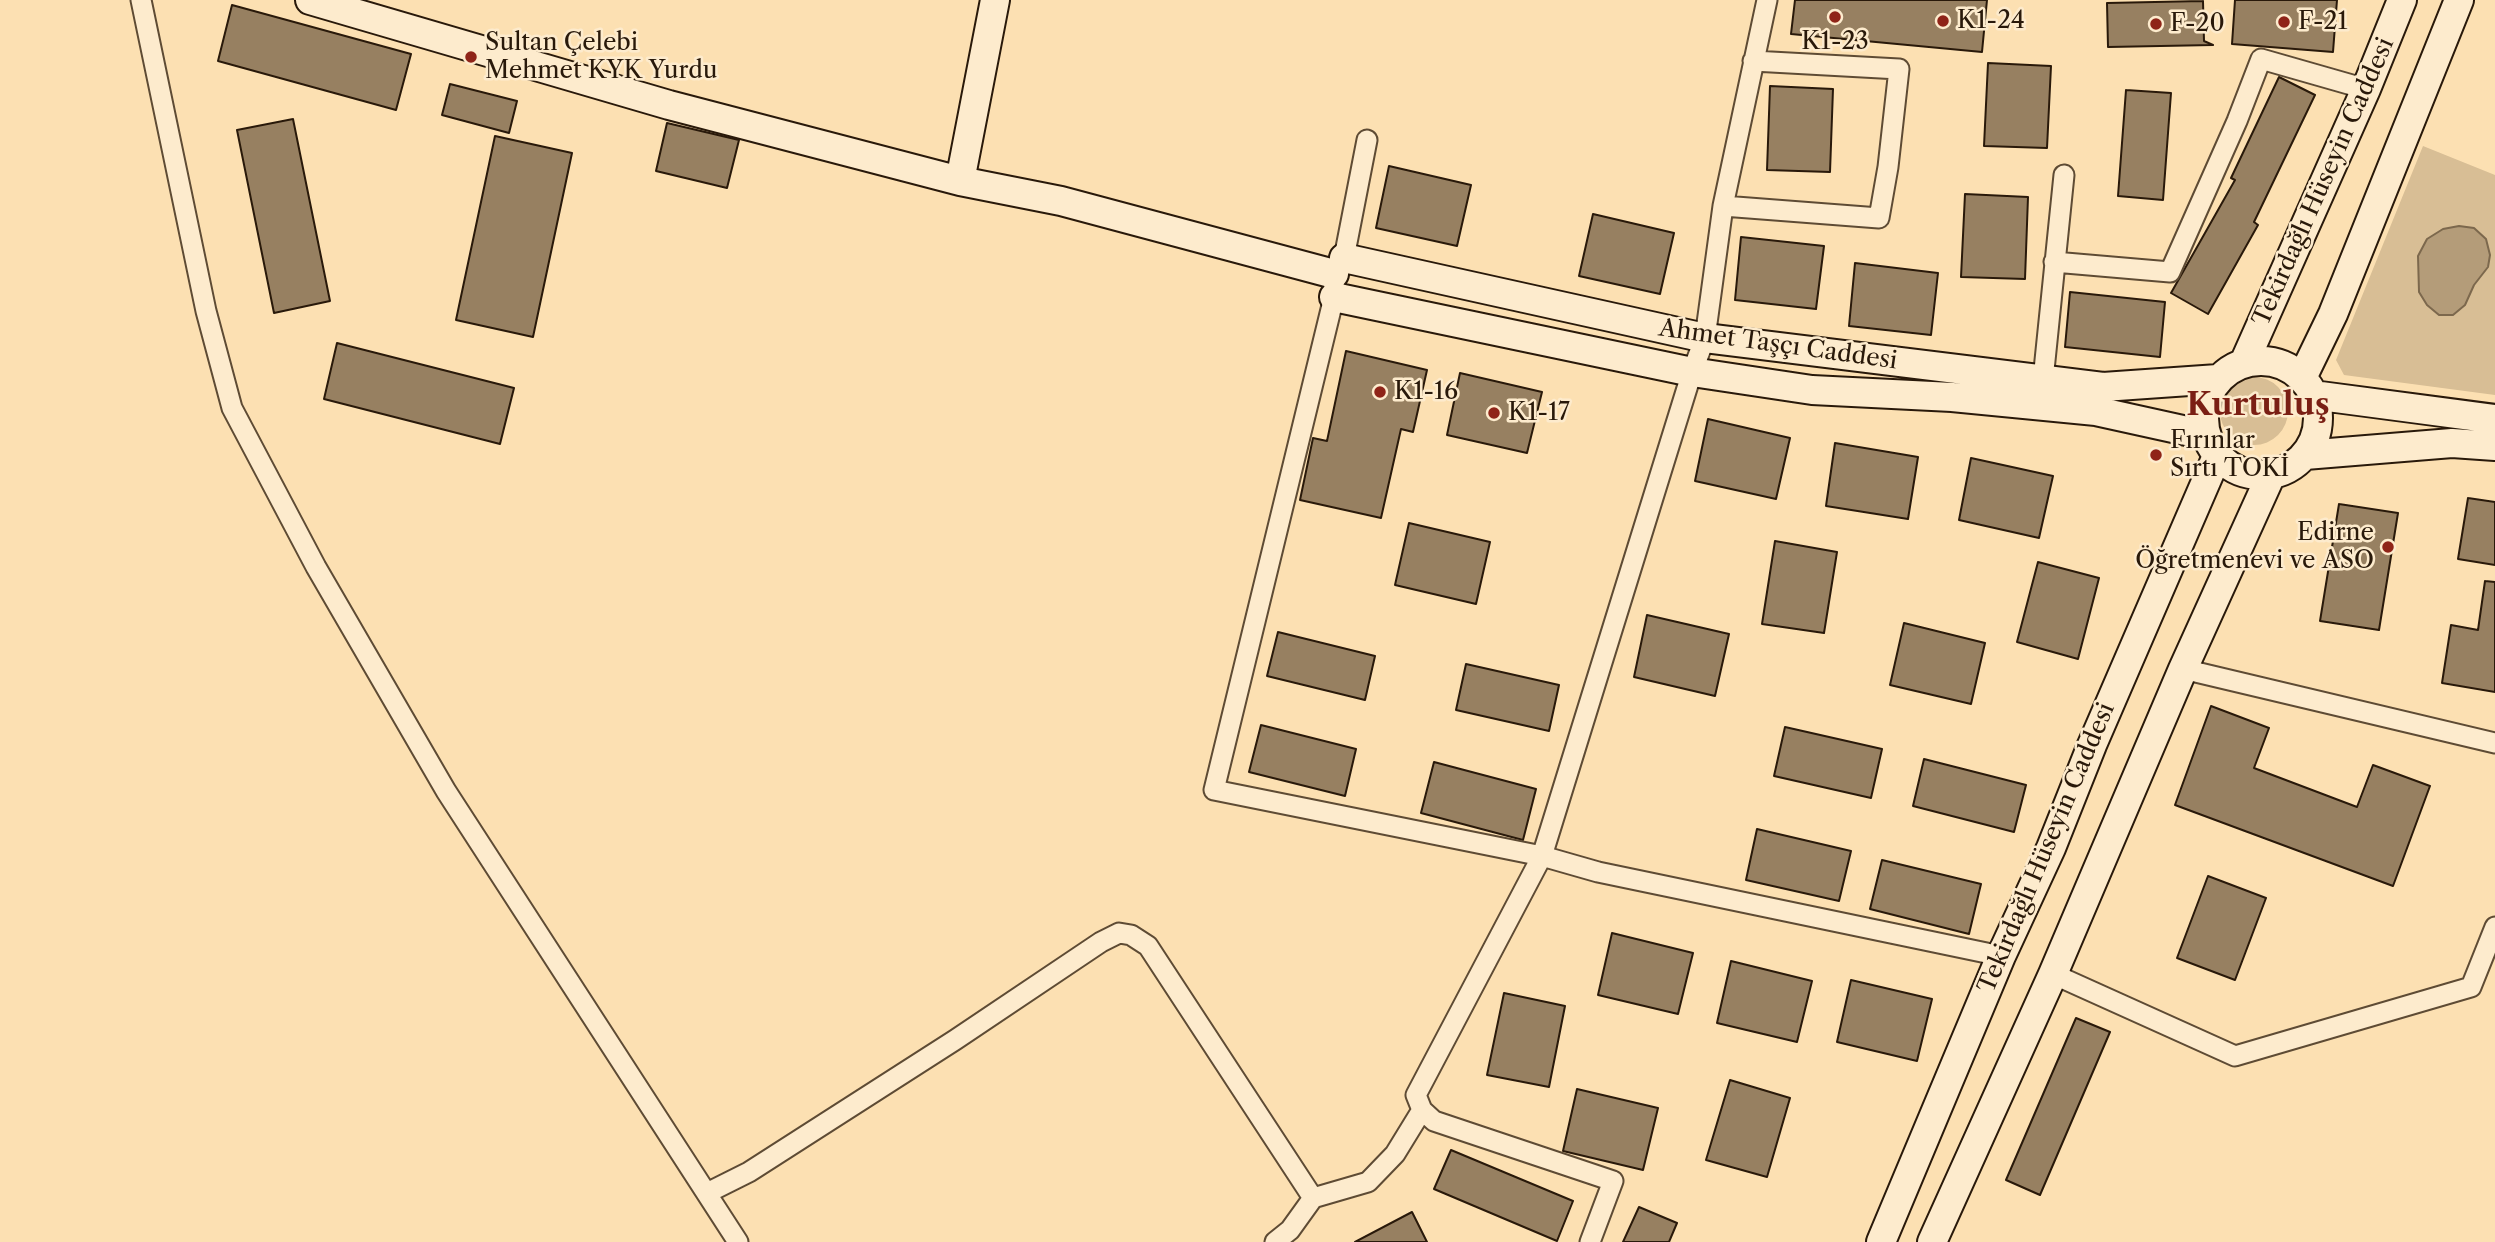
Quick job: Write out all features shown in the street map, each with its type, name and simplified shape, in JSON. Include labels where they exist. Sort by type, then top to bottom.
[{"type":"main road","points":[[310,0],[669,105],[960,181],[1061,201],[1338,276]]},
{"type":"main road","points":[[960,181],[995,0]]},
{"type":"main road","name":"Tekirdağlı Hüseyin Caddesi","points":[[2244,363],[2367,89],[2402,0]]},
{"type":"main road","points":[[2308,386],[2333,314],[2459,0]]},
{"type":"main road","name":"Ahmet Taşçı Caddesi","points":[[1338,276],[1705,338],[2043,380],[2103,387],[2218,379]]},
{"type":"main road","name":"Ahmet Taşçı Caddesi","points":[[1338,276],[1692,372],[1812,390],[1952,397],[2096,411],[2211,445]]},
{"type":"main road","points":[[2259,360],[2275,362],[2290,368],[2308,386],[2318,410],[2318,426],[2305,455],[2284,471],[2271,475],[2251,475],[2232,468],[2211,445],[2203,415],[2207,396],[2218,379],[2230,369],[2259,360]]},
{"type":"main road","points":[[2308,386],[2495,418]]},
{"type":"main road","points":[[2305,455],[2452,443],[2495,446]]},
{"type":"main road","name":"Tekirdağlı Hüseyin Caddesi","points":[[1881,1242],[2001,956],[2051,848],[2211,445]]},
{"type":"main road","points":[[1932,1242],[2053,974],[2183,670],[2271,475]]},
{"type":"street","points":[[141,0],[206,311],[232,408],[316,567],[446,791],[738,1242]]},
{"type":"street","points":[[1590,1242],[1612,1181],[1434,1121],[1422,1110],[1416,1095],[1542,856],[1692,372],[1705,338],[1723,205],[1767,0]]},
{"type":"street","points":[[2054,262],[2170,272],[2262,59],[2367,89]]},
{"type":"street","points":[[1723,205],[1879,218],[1888,167],[1899,69],[1753,61]]},
{"type":"street","points":[[1367,140],[1338,276],[1214,790],[1542,856],[1598,872],[2001,956]]},
{"type":"street","points":[[2043,380],[2064,175]]},
{"type":"street","points":[[2183,670],[2495,743]]},
{"type":"street","points":[[2053,974],[2235,1056],[2471,987],[2495,927]]},
{"type":"street","points":[[707,1193],[750,1172],[956,1040],[1101,942],[1119,933],[1130,935],[1148,946],[1313,1198]]},
{"type":"street","points":[[1275,1242],[1290,1230],[1313,1198],[1368,1182],[1395,1154],[1422,1110]]},
{"type":"shaded area","points":[[2423,146],[2495,175],[2495,395],[2344,375],[2336,360]]},
{"type":"shaded area","points":[[2459,226],[2474,228],[2486,239],[2490,255],[2488,267],[2474,285],[2465,305],[2453,315],[2439,315],[2427,305],[2419,292],[2418,256],[2427,239],[2443,229]]},
{"type":"shaded area","points":[[2254,377],[2267,380],[2278,387],[2285,398],[2288,411],[2285,424],[2278,435],[2267,442],[2254,445],[2241,442],[2230,435],[2223,424],[2220,411],[2223,398],[2230,387],[2241,380]]},
{"type":"building","points":[[1795,0],[1987,0],[1982,52],[1791,34]]},
{"type":"building","name":"F-21","points":[[2235,0],[2337,0],[2333,52],[2232,44]]},
{"type":"building","name":"F-20","points":[[2203,1],[2204,41],[2213,45],[2108,47],[2107,3]]},
{"type":"building","points":[[232,5],[411,54],[396,110],[218,61]]},
{"type":"building","points":[[1988,63],[2051,66],[2047,148],[1984,146]]},
{"type":"building","points":[[2279,77],[2315,95],[2254,222],[2258,225],[2208,314],[2171,293],[2235,180],[2231,178]]},
{"type":"building","points":[[450,84],[517,101],[509,133],[442,115]]},
{"type":"building","points":[[1770,86],[1833,89],[1830,172],[1767,170]]},
{"type":"building","points":[[2126,90],[2171,93],[2163,200],[2118,196]]},
{"type":"building","points":[[293,119],[330,301],[274,313],[237,130]]},
{"type":"building","points":[[667,123],[739,140],[727,188],[656,171]]},
{"type":"building","points":[[495,136],[572,153],[533,337],[456,320]]},
{"type":"building","points":[[1389,166],[1471,185],[1457,246],[1376,228]]},
{"type":"building","points":[[1965,194],[2028,197],[2025,279],[1961,277]]},
{"type":"building","points":[[1593,214],[1674,233],[1660,294],[1579,276]]},
{"type":"building","points":[[1741,237],[1824,246],[1816,309],[1735,300]]},
{"type":"building","points":[[1855,263],[1938,273],[1931,335],[1849,326]]},
{"type":"building","points":[[2070,292],[2165,302],[2160,357],[2065,347]]},
{"type":"building","points":[[337,343],[514,388],[500,444],[324,399]]},
{"type":"building","points":[[1346,351],[1427,370],[1413,432],[1401,429],[1381,518],[1300,500],[1313,438],[1327,441]]},
{"type":"building","name":"K1-17","points":[[1460,373],[1542,392],[1527,453],[1447,435]]},
{"type":"building","points":[[1708,419],[1790,438],[1776,499],[1695,481]]},
{"type":"building","points":[[1835,443],[1918,457],[1908,519],[1826,506]]},
{"type":"building","points":[[1971,458],[2053,476],[2039,538],[1959,520]]},
{"type":"building","points":[[2468,498],[2495,502],[2495,565],[2458,559]]},
{"type":"building","points":[[2339,504],[2398,513],[2379,630],[2320,621]]},
{"type":"building","points":[[1409,523],[1490,542],[1476,604],[1395,585]]},
{"type":"building","points":[[1775,541],[1837,552],[1824,633],[1762,624]]},
{"type":"building","points":[[2038,562],[2099,578],[2078,659],[2017,642]]},
{"type":"building","points":[[2485,581],[2495,582],[2495,692],[2442,683],[2451,625],[2478,630]]},
{"type":"building","points":[[1647,615],[1729,634],[1715,696],[1634,677]]},
{"type":"building","points":[[1904,623],[1985,643],[1971,704],[1890,685]]},
{"type":"building","points":[[1278,632],[1375,656],[1365,700],[1267,676]]},
{"type":"building","points":[[1466,664],[1559,685],[1549,731],[1456,710]]},
{"type":"building","points":[[2211,706],[2269,728],[2254,768],[2357,807],[2373,765],[2430,786],[2393,886],[2175,805]]},
{"type":"building","points":[[1261,725],[1356,749],[1345,796],[1249,772]]},
{"type":"building","points":[[1785,727],[1882,749],[1871,798],[1774,776]]},
{"type":"building","points":[[1924,759],[2026,785],[2014,832],[1913,806]]},
{"type":"building","points":[[1434,762],[1536,789],[1523,840],[1421,813]]},
{"type":"building","points":[[1757,829],[1851,851],[1839,901],[1746,880]]},
{"type":"building","points":[[1882,860],[1981,884],[1969,934],[1870,909]]},
{"type":"building","points":[[2208,876],[2266,898],[2235,980],[2177,958]]},
{"type":"building","points":[[1612,933],[1693,953],[1678,1014],[1598,995]]},
{"type":"building","points":[[1731,961],[1812,981],[1797,1042],[1717,1023]]},
{"type":"building","points":[[1851,980],[1932,999],[1917,1061],[1837,1042]]},
{"type":"building","points":[[1504,993],[1565,1006],[1549,1087],[1487,1075]]},
{"type":"building","points":[[2076,1018],[2110,1032],[2040,1195],[2006,1180]]},
{"type":"building","points":[[1730,1080],[1790,1098],[1767,1177],[1706,1160]]},
{"type":"building","points":[[1577,1089],[1658,1108],[1643,1170],[1563,1151]]},
{"type":"building","points":[[1451,1150],[1573,1201],[1557,1241],[1434,1189]]},
{"type":"building","points":[[1639,1207],[1677,1223],[1669,1242],[1623,1242]]},
{"type":"building","points":[[1412,1212],[1427,1242],[1355,1242]]},
{"type":"place","name":"K1-23","points":[[1835,17]]},
{"type":"place","name":"K1-24","points":[[1943,21]]},
{"type":"place","name":"F-21","points":[[2284,22]]},
{"type":"place","name":"F-20","points":[[2156,24]]},
{"type":"place","name":"Sultan Çelebi Mehmet KYK Yurdu","points":[[471,57]]},
{"type":"place","name":"K1-16","points":[[1380,392]]},
{"type":"place","name":"K1-17","points":[[1494,413]]},
{"type":"place","name":"Fırınlar Sırtı TOKİ","points":[[2156,455]]},
{"type":"place","name":"Edirne Öğretmenevi ve ASO","points":[[2388,547]]},
{"type":"district","name":"Kurtuluş","points":[[2258,406]]}]
